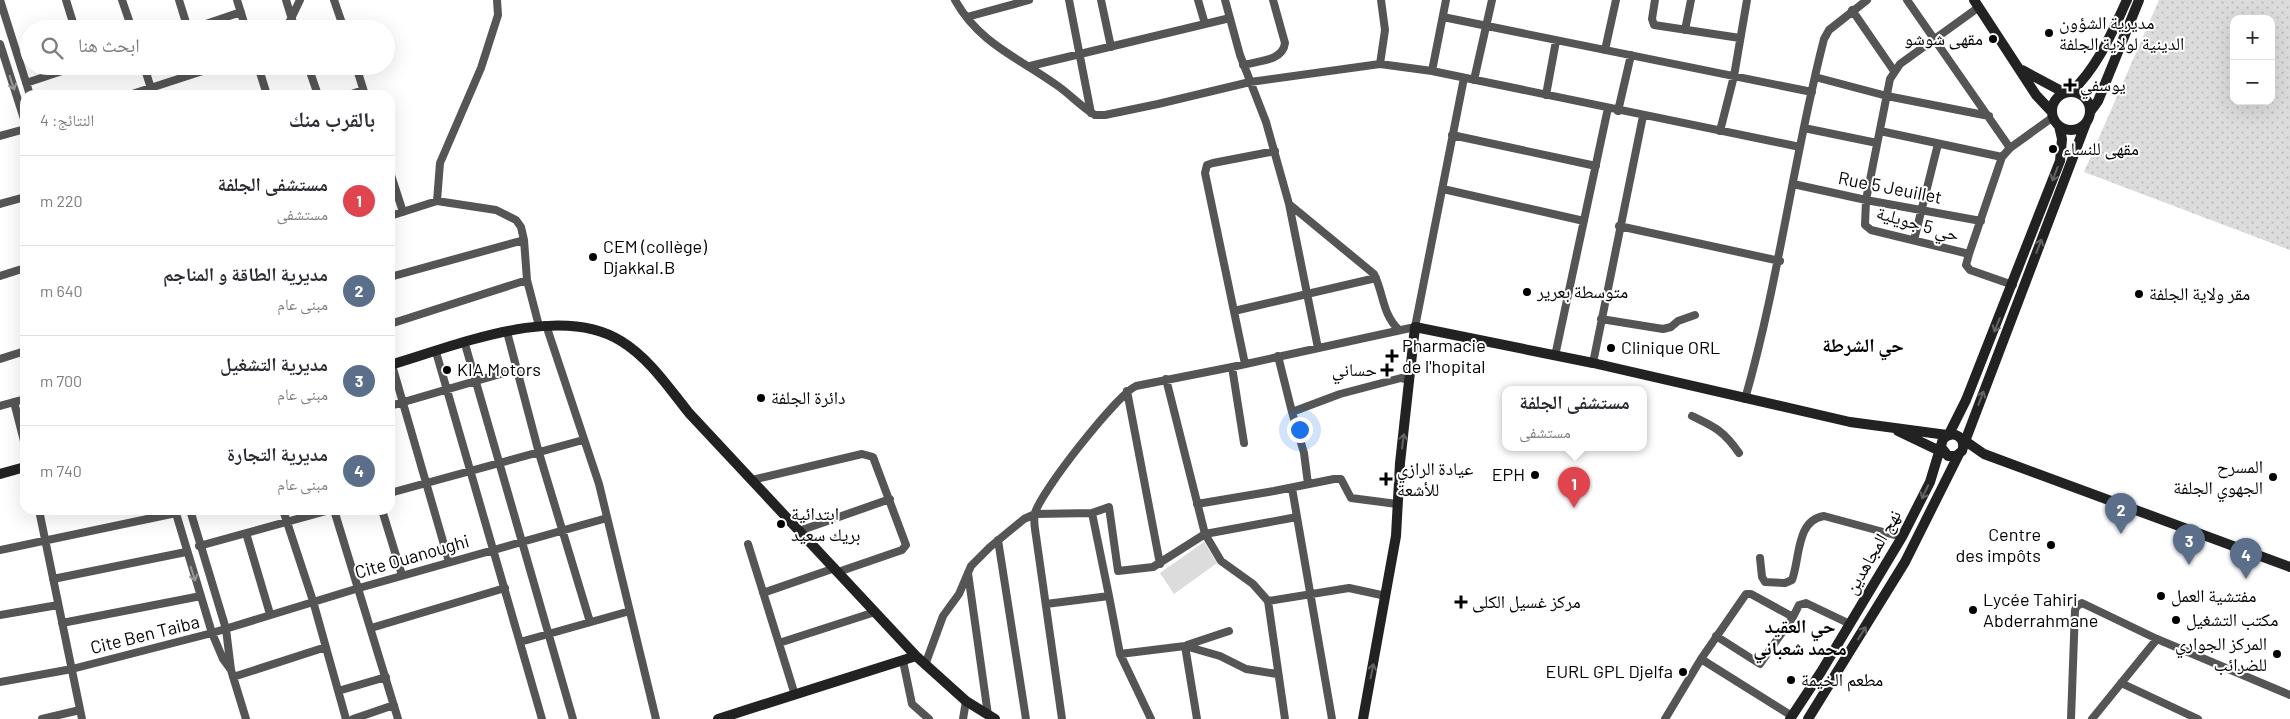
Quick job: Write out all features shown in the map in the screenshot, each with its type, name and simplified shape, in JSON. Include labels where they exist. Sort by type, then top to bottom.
[{"type":"street","points":[[0,0],[20,64]]},
{"type":"street","points":[[66,0],[72,20]]},
{"type":"street","points":[[122,0],[129,20]]},
{"type":"street","points":[[179,0],[187,20]]},
{"type":"street","points":[[237,0],[243,20]]},
{"type":"street","points":[[286,0],[292,20]]},
{"type":"street","points":[[289,20],[300,0]]},
{"type":"street","points":[[334,0],[341,20]]},
{"type":"street","points":[[437,201],[440,163],[481,68],[498,15],[497,0]]},
{"type":"street","points":[[955,0],[966,17],[991,43],[1030,66],[1091,113],[1104,116],[1250,82],[1380,64],[1464,78],[1800,147]]},
{"type":"street","points":[[966,17],[1006,3],[1029,0]]},
{"type":"street","points":[[1069,0],[1091,113]]},
{"type":"street","points":[[1101,0],[1110,47]]},
{"type":"street","points":[[1198,0],[1205,24]]},
{"type":"street","points":[[1225,0],[1243,65],[1266,122],[1275,151],[1289,204],[1318,348]]},
{"type":"street","points":[[1243,65],[1279,56],[1284,50],[1285,43],[1273,0]]},
{"type":"street","points":[[1380,64],[1385,30],[1381,0]]},
{"type":"street","points":[[1432,72],[1446,0]]},
{"type":"street","points":[[1474,80],[1492,0]]},
{"type":"street","points":[[1605,50],[1616,0]]},
{"type":"street","points":[[1655,0],[1652,19],[1654,25],[1740,38]]},
{"type":"street","points":[[1685,30],[1691,0]]},
{"type":"street","points":[[1720,131],[1734,76],[1747,0]]},
{"type":"street","points":[[1745,399],[1780,261],[1800,147],[1824,40],[1829,30],[1867,0]]},
{"type":"street","points":[[1907,0],[1933,40],[2010,148]]},
{"type":"street","points":[[1942,450],[1943,438],[1948,435],[1966,400],[2013,285],[2060,161],[2062,139],[2055,119],[2056,100],[2083,82],[2095,63],[2127,0]]},
{"type":"street","points":[[1852,10],[1894,71],[1900,64],[1977,4],[2036,95],[2055,119],[2064,129],[2077,130],[2086,123],[2090,112],[2098,102],[2139,0]]},
{"type":"street","points":[[217,20],[241,12]]},
{"type":"street","points":[[1443,17],[1812,92]]},
{"type":"street","points":[[1030,66],[1230,18]]},
{"type":"street","points":[[1546,95],[1556,41]]},
{"type":"street","points":[[0,44],[20,106]]},
{"type":"street","points":[[1618,110],[1631,56]]},
{"type":"street","points":[[2019,68],[2035,79],[2068,93],[2077,93],[2087,100],[2090,112]]},
{"type":"street","name":"حي 5 جويلية","points":[[1894,71],[1887,96],[1866,200],[1864,220],[1868,228],[1969,254],[2002,157],[2010,148],[2055,119]]},
{"type":"street","points":[[23,75],[28,90]]},
{"type":"street","points":[[26,83],[50,75]]},
{"type":"street","points":[[147,75],[151,90]]},
{"type":"street","points":[[157,90],[195,75]]},
{"type":"street","points":[[261,75],[265,90]]},
{"type":"street","points":[[311,75],[316,90]]},
{"type":"street","points":[[359,75],[363,90]]},
{"type":"street","points":[[1815,77],[1887,96],[1989,116]]},
{"type":"street","points":[[1363,719],[1398,519],[1397,504],[1415,327],[1464,78]]},
{"type":"street","points":[[1555,356],[1608,108]]},
{"type":"street","points":[[1593,363],[1619,226],[1643,116]]},
{"type":"street","name":"نهج المجاهدين","points":[[1808,719],[1905,562],[1962,446],[2086,123]]},
{"type":"street","points":[[1804,128],[1877,143]]},
{"type":"street","points":[[0,136],[20,130]]},
{"type":"street","points":[[1880,131],[2002,157]]},
{"type":"street","points":[[1452,135],[1596,166]]},
{"type":"street","points":[[1914,240],[1938,144]]},
{"type":"street","points":[[1245,364],[1206,168],[1212,163],[1275,151]]},
{"type":"street","name":"Rue 5 Jeuillet","points":[[1793,184],[1866,200],[1981,221]]},
{"type":"street","points":[[395,187],[403,212]]},
{"type":"street","points":[[1443,188],[1584,221]]},
{"type":"street","points":[[0,204],[20,198]]},
{"type":"street","points":[[395,214],[437,201],[496,210],[516,220],[521,227],[528,280],[584,440],[608,518],[656,719]]},
{"type":"street","points":[[1289,204],[1374,274],[1385,313],[1399,330]]},
{"type":"street","points":[[1619,226],[1780,261]]},
{"type":"street","points":[[395,276],[524,240]]},
{"type":"street","points":[[1969,254],[1966,265],[1970,270],[2013,285]]},
{"type":"street","points":[[0,276],[20,270]]},
{"type":"street","points":[[1234,312],[1376,278]]},
{"type":"street","points":[[395,322],[528,280]]},
{"type":"street","points":[[1601,319],[1663,329],[1671,327],[1678,321],[1695,316]]},
{"type":"street","points":[[395,364],[507,332],[543,325],[590,328],[606,333],[635,351],[916,656],[966,701],[991,717]]},
{"type":"street","points":[[1062,719],[1036,536],[1035,514],[1051,483],[1127,390],[1166,379],[1232,367],[1415,327],[1593,363],[1745,399],[1892,429],[1948,435],[1955,434],[1962,446],[2290,567]]},
{"type":"street","points":[[507,332],[539,453],[590,622]]},
{"type":"street","points":[[465,344],[573,719]]},
{"type":"street","points":[[436,352],[495,549],[542,719]]},
{"type":"street","points":[[0,359],[20,353]]},
{"type":"street","points":[[1278,356],[1304,453],[1308,484]]},
{"type":"street","points":[[1232,367],[1244,443]]},
{"type":"street","points":[[395,404],[517,369]]},
{"type":"street","points":[[395,377],[449,562]]},
{"type":"street","points":[[1292,412],[1340,394],[1401,378],[1410,380]]},
{"type":"street","points":[[1166,379],[1205,534],[1220,561],[1253,584],[1268,601],[1277,674],[1285,719]]},
{"type":"street","points":[[1127,390],[1160,564]]},
{"type":"street","points":[[0,406],[20,400]]},
{"type":"street","points":[[14,402],[20,425]]},
{"type":"street","points":[[1692,416],[1718,428],[1728,436],[1738,453]]},
{"type":"street","points":[[1892,429],[1942,450],[1951,457],[1962,446]]},
{"type":"street","points":[[395,492],[584,440]]},
{"type":"street","name":"نهج المجاهدين","points":[[1791,717],[1902,537],[1930,482],[1942,450]]},
{"type":"street","points":[[752,480],[862,454],[868,455],[876,464],[906,539],[905,548],[764,593]]},
{"type":"street","points":[[0,474],[20,468]]},
{"type":"street","points":[[1198,504],[1341,479],[1351,498],[1397,504]]},
{"type":"street","points":[[1292,488],[1332,719]]},
{"type":"street","points":[[799,531],[890,499]]},
{"type":"street","points":[[925,664],[943,616],[959,594],[974,562],[1024,519],[1035,514],[1092,513],[1108,507],[1118,571]]},
{"type":"street","points":[[1092,513],[1120,654],[1151,719]]},
{"type":"street","name":"Cite Ben Taiba","points":[[40,515],[82,719]]},
{"type":"street","points":[[0,550],[46,542],[158,515]]},
{"type":"street","points":[[176,515],[212,633],[223,659],[232,674]]},
{"type":"street","points":[[191,515],[199,546],[226,629],[232,674],[246,719]]},
{"type":"street","points":[[285,515],[313,601],[346,719]]},
{"type":"street","points":[[199,546],[312,515]]},
{"type":"street","points":[[336,515],[372,628],[398,719]]},
{"type":"street","points":[[384,515],[402,575]]},
{"type":"street","points":[[1760,558],[1762,577],[1765,582],[1785,583],[1792,580],[1804,528],[1818,516],[1902,537]]},
{"type":"street","points":[[1105,573],[1146,569],[1160,564],[1205,534],[1297,517]]},
{"type":"street","name":"Cite Ouanoughi","points":[[226,629],[402,575],[608,518]]},
{"type":"street","points":[[246,533],[270,614]]},
{"type":"street","points":[[998,540],[1026,719]]},
{"type":"street","points":[[748,544],[795,695]]},
{"type":"street","points":[[53,579],[186,552]]},
{"type":"street","points":[[968,573],[991,717]]},
{"type":"street","points":[[372,628],[506,588]]},
{"type":"street","points":[[1268,601],[1310,596],[1349,588],[1386,596]]},
{"type":"street","points":[[1665,719],[1701,659],[1743,596],[1748,593],[1793,617]]},
{"type":"street","name":"Cite Ben Taiba","points":[[62,623],[200,596]]},
{"type":"street","points":[[1046,604],[1109,596]]},
{"type":"street","points":[[1716,636],[1760,664],[1793,617],[1799,605],[1806,603],[1850,624]]},
{"type":"street","points":[[2071,719],[2077,606],[2082,603],[2157,639],[2290,695]]},
{"type":"street","points":[[0,615],[58,605]]},
{"type":"street","points":[[520,642],[630,611]]},
{"type":"street","points":[[779,643],[875,612]]},
{"type":"street","name":"Cite Ben Taiba","points":[[0,682],[72,669],[226,629]]},
{"type":"street","points":[[1120,654],[1185,646],[1229,632]]},
{"type":"street","points":[[2096,718],[2121,683],[2157,639]]},
{"type":"street","points":[[1185,646],[1220,656],[1246,669],[1277,674]]},
{"type":"street","points":[[1185,646],[1197,719]]},
{"type":"street","points":[[232,674],[326,648]]},
{"type":"street","points":[[718,719],[916,656]]},
{"type":"street","points":[[1701,659],[1791,717]]},
{"type":"street","points":[[903,661],[912,704],[929,719]]},
{"type":"street","points":[[338,691],[386,677]]},
{"type":"street","points":[[2121,683],[2198,719]]},
{"type":"street","points":[[963,719],[966,701]]},
{"type":"street","points":[[353,719],[394,705]]},
{"type":"street","points":[[42,719],[80,710]]},
{"type":"shaded area","points":[[2159,0],[2290,0],[2290,250],[2084,172]]},
{"type":"shaded area","points":[[1204,542],[1217,563],[1174,594],[1160,573]]},
{"type":"place","name":"مديرية الشؤون الدينية لولاية الجلفة","points":[[2049,33]]},
{"type":"place","name":"مقهى شوشو","points":[[1993,39]]},
{"type":"place","name":"يوسفي","points":[[2070,85]]},
{"type":"place","name":"مقهى للنساء","points":[[2053,149]]},
{"type":"place","name":"CEM (collège) Djakkal.B","points":[[593,257]]},
{"type":"place","name":"متوسطة بعرير","points":[[1527,292]]},
{"type":"place","name":"مقر ولاية الجلفة","points":[[2139,294]]},
{"type":"place","name":"Clinique ORL","points":[[1611,348]]},
{"type":"place","name":"Pharmacie de l'hopital","points":[[1392,356]]},
{"type":"place","name":"KIA Motors","points":[[447,370]]},
{"type":"place","name":"حساني","points":[[1387,370]]},
{"type":"place","name":"دائرة الجلفة","points":[[761,398]]},
{"type":"place","name":"EPH","points":[[1535,475]]},
{"type":"place","name":"المسرح الجهوي الجلفة","points":[[2273,477]]},
{"type":"place","name":"عيادة الرازي للأشعة","points":[[1386,479]]},
{"type":"place","name":"مستشفى الجلفة","points":[[1574,508]]},
{"type":"place","name":"ابتدائية بريك سعيد","points":[[781,524]]},
{"type":"place","name":"مديرية الطاقة و المناجم","points":[[2121,534]]},
{"type":"place","name":"Centre des impôts","points":[[2051,545]]},
{"type":"place","name":"مديرية التشغيل","points":[[2189,565]]},
{"type":"place","name":"مديرية التجارة","points":[[2246,579]]},
{"type":"place","name":"مفتشية العمل","points":[[2161,596]]},
{"type":"place","name":"مركز غسيل الكلى","points":[[1461,602]]},
{"type":"place","name":"Lycée Tahiri Abderrahmane","points":[[1973,610]]},
{"type":"place","name":"مكتب التشغيل","points":[[2176,620]]},
{"type":"place","name":"المركز الجواري للضرائب","points":[[2277,654]]},
{"type":"place","name":"EURL GPL Djelfa","points":[[1683,672]]},
{"type":"place","name":"مطعم الخيمة","points":[[1791,680]]},
{"type":"district","name":"حي الشرطة","points":[[1863,345]]},
{"type":"district","name":"حي العقيد محمد شعباني","points":[[1800,637]]}]
